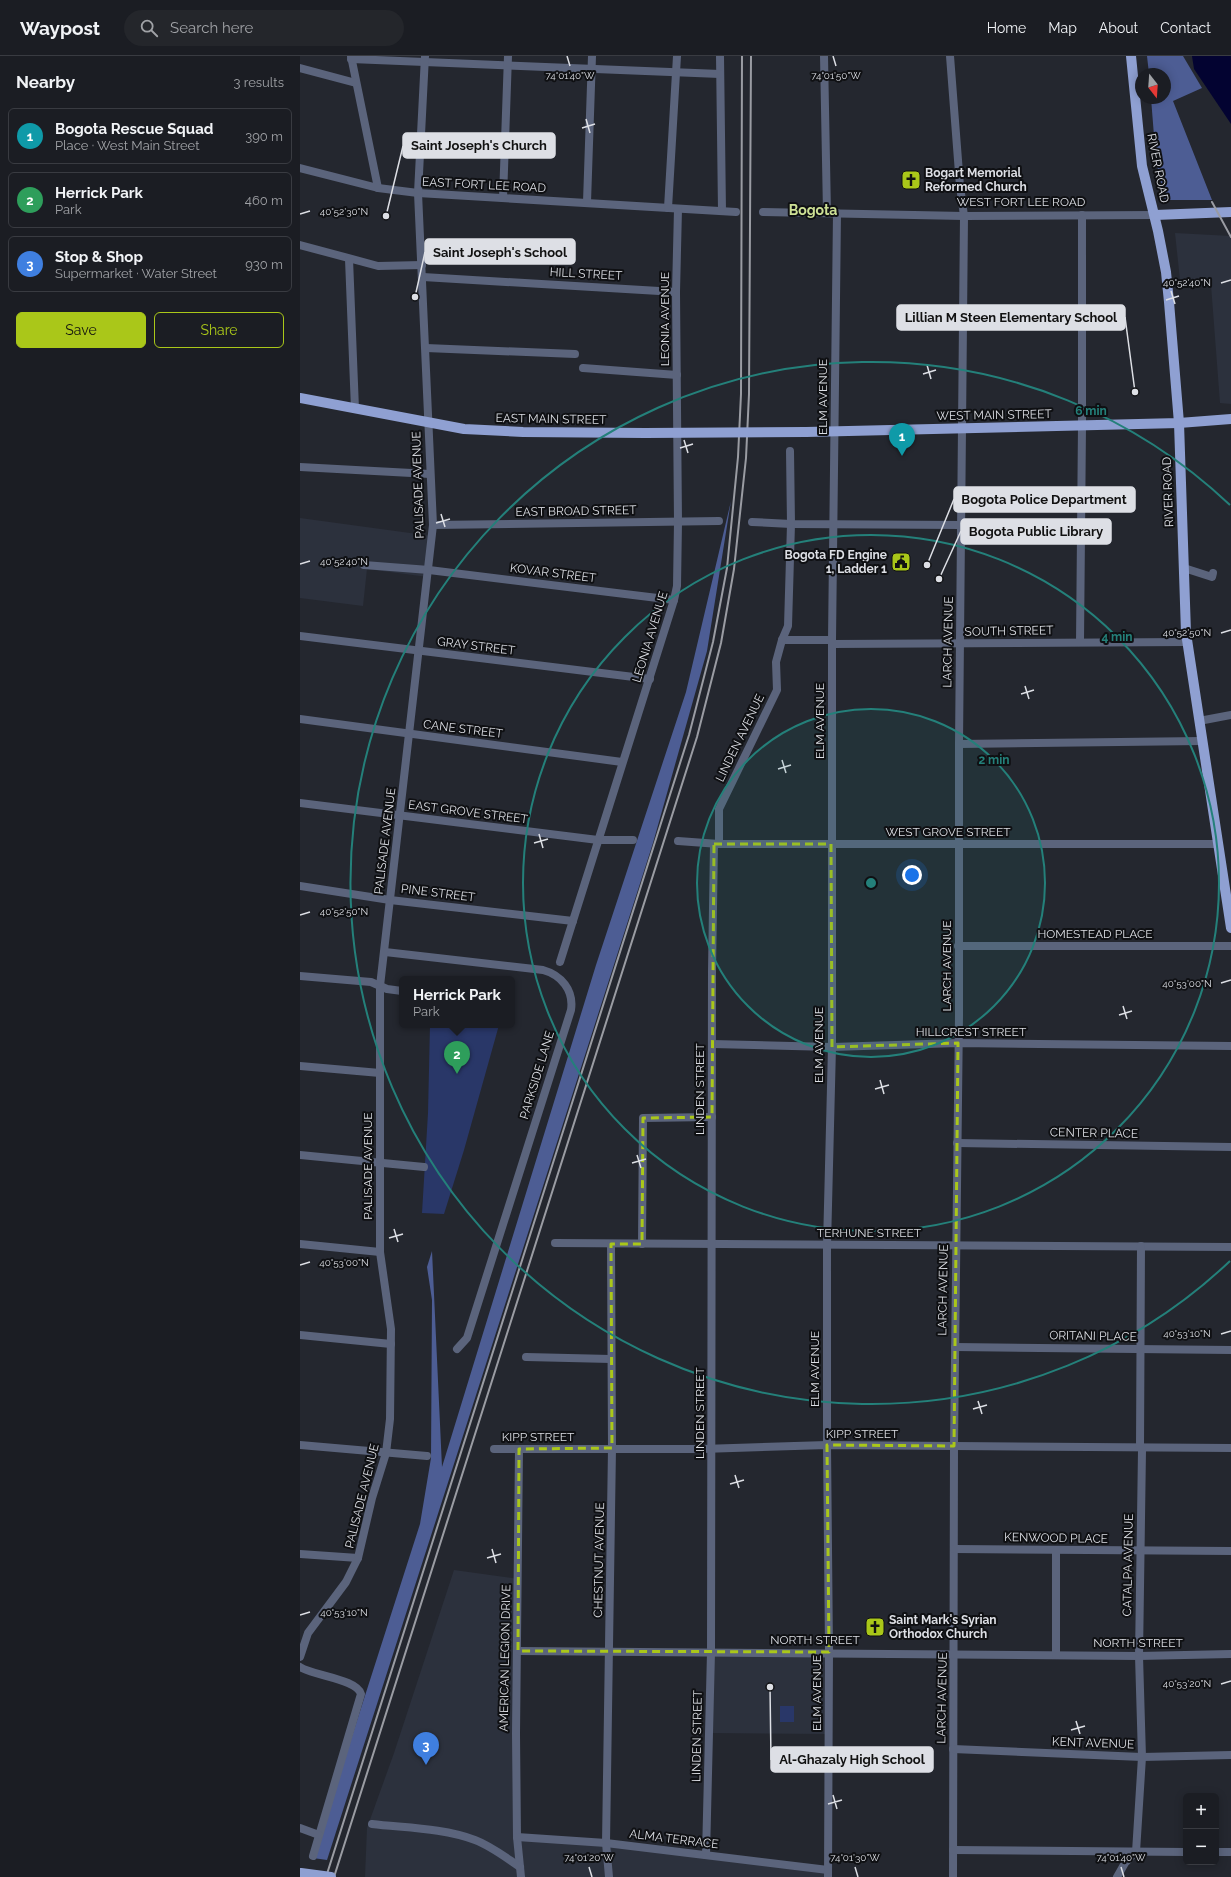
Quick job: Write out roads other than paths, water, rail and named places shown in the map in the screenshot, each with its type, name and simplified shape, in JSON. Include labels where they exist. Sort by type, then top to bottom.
[{"type":"main road","name":"RIVER ROAD","points":[[1131,56],[1142,166],[1155,215],[1166,272],[1179,423],[1187,642],[1231,928]]},
{"type":"main road","name":"WEST FORT LEE ROAD","points":[[1155,215],[1231,212]]},
{"type":"main road","name":"EAST MAIN STREET","points":[[300,398],[464,429],[491,431],[644,433],[806,432]]},
{"type":"main road","name":"WEST MAIN STREET","points":[[806,432],[1179,423],[1231,419]]},
{"type":"main road","points":[[301,1873],[331,1877]]},
{"type":"street","points":[[503,198],[508,56]]},
{"type":"street","points":[[587,202],[592,56]]},
{"type":"street","points":[[668,208],[677,56]]},
{"type":"street","points":[[720,56],[722,211]]},
{"type":"street","points":[[824,56],[827,213]]},
{"type":"street","name":"LARCH AVENUE","points":[[950,56],[960,186],[964,216],[958,744],[958,1043],[954,1446],[955,1654],[953,1877]]},
{"type":"street","points":[[378,188],[351,58],[425,59],[507,66],[720,74]]},
{"type":"street","name":"PALISADE AVENUE","points":[[300,1657],[308,1633],[346,1582],[358,1558],[372,1498],[386,1453],[390,1419],[391,1344],[380,1252],[380,986],[433,525],[423,277],[418,194],[425,59]]},
{"type":"street","points":[[300,68],[356,83]]},
{"type":"street","name":"EAST FORT LEE ROAD","points":[[300,168],[378,188],[418,194],[587,202],[678,209]]},
{"type":"street","points":[[678,209],[736,212]]},
{"type":"street","name":"LEONIA AVENUE","points":[[560,962],[622,762],[650,679],[677,586],[678,522],[676,292],[678,209]]},
{"type":"street","name":"WEST FORT LEE ROAD","points":[[763,212],[964,216],[1155,215]]},
{"type":"street","name":"ELM AVENUE","points":[[828,1874],[829,1652],[827,1245],[832,1047],[832,642],[837,213]]},
{"type":"street","points":[[1080,642],[1082,215]]},
{"type":"street","points":[[300,245],[378,266],[422,265]]},
{"type":"street","points":[[349,259],[355,409]]},
{"type":"street","name":"HILL STREET","points":[[423,277],[676,292]]},
{"type":"street","points":[[426,348],[575,354]]},
{"type":"street","points":[[582,368],[676,375]]},
{"type":"street","name":"LINDEN AVENUE","points":[[712,971],[718,809],[777,690],[776,662],[782,640],[788,626],[791,524],[790,451]]},
{"type":"street","points":[[300,466],[430,474]]},
{"type":"street","name":"EAST BROAD STREET","points":[[433,525],[719,521]]},
{"type":"street","points":[[752,522],[791,524],[961,525]]},
{"type":"street","name":"KOVAR STREET","points":[[364,565],[429,570],[674,600]]},
{"type":"street","points":[[1184,568],[1212,577],[1213,574]]},
{"type":"street","name":"GRAY STREET","points":[[300,636],[419,652],[650,679]]},
{"type":"street","name":"SOUTH STREET","points":[[782,640],[960,644],[1187,642]]},
{"type":"street","points":[[1199,721],[1231,715]]},
{"type":"street","name":"CANE STREET","points":[[300,720],[622,762]]},
{"type":"street","points":[[958,744],[1202,740]]},
{"type":"street","name":"EAST GROVE STREET","points":[[300,803],[598,840],[633,840]]},
{"type":"street","name":"WEST GROVE STREET","points":[[678,841],[717,844],[1218,844]]},
{"type":"street","name":"PINE STREET","points":[[300,886],[390,900],[573,921]]},
{"type":"street","name":"HOMESTEAD PLACE","points":[[958,946],[1231,946]]},
{"type":"street","name":"PARKSIDE LANE","points":[[384,952],[543,970],[554,974],[562,980],[568,988],[571,1001],[571,1010],[467,1338],[457,1349]]},
{"type":"street","name":"LINDEN STREET","points":[[706,1855],[711,1652],[712,971]]},
{"type":"street","points":[[300,976],[371,982],[387,989],[399,991]]},
{"type":"street","name":"HILLCREST STREET","points":[[712,1044],[832,1047],[958,1043],[1231,1046]]},
{"type":"street","points":[[300,1066],[380,1073]]},
{"type":"street","points":[[642,1244],[643,1118],[712,1117]]},
{"type":"street","name":"CENTER PLACE","points":[[957,1143],[1231,1147]]},
{"type":"street","points":[[300,1155],[424,1167]]},
{"type":"street","name":"TERHUNE STREET","points":[[555,1243],[1231,1247]]},
{"type":"street","points":[[300,1244],[380,1252]]},
{"type":"street","name":"CHESTNUT AVENUE","points":[[609,1877],[606,1843],[612,1448],[611,1244]]},
{"type":"street","name":"CATALPA AVENUE","points":[[1136,1852],[1142,1757],[1139,1656],[1142,1450],[1140,1447],[1141,1246]]},
{"type":"street","points":[[300,1335],[391,1344]]},
{"type":"street","name":"ORITANI PLACE","points":[[955,1347],[1231,1350]]},
{"type":"street","points":[[526,1357],[611,1359]]},
{"type":"street","points":[[300,1445],[427,1456]]},
{"type":"street","name":"KIPP STREET","points":[[494,1449],[712,1449],[827,1445],[1231,1448]]},
{"type":"street","name":"AMERICAN LEGION DRIVE","points":[[519,1449],[517,1837],[521,1877]]},
{"type":"street","name":"KENWOOD PLACE","points":[[954,1549],[1231,1551]]},
{"type":"street","points":[[1056,1550],[1056,1654]]},
{"type":"street","points":[[300,1554],[358,1558]]},
{"type":"street","name":"NORTH STREET","points":[[518,1651],[829,1652],[1139,1656],[1231,1654]]},
{"type":"street","points":[[300,1667],[353,1684],[360,1689],[361,1694],[313,1856]]},
{"type":"street","name":"KENT AVENUE","points":[[953,1749],[1142,1757],[1231,1755]]},
{"type":"street","points":[[372,1824],[452,1833],[465,1836],[490,1847],[520,1867]]},
{"type":"street","points":[[300,1828],[320,1835]]},
{"type":"street","name":"ALMA TERRACE","points":[[517,1837],[606,1843],[706,1855],[828,1874]]},
{"type":"street","points":[[953,1850],[1183,1852]]},
{"type":"street","points":[[1117,1877],[1125,1863],[1136,1852]]},
{"type":"street","points":[[1219,1852],[1231,1852]]},
{"type":"railway","points":[[326,1877],[689,735],[713,642],[727,568],[738,457],[741,394],[742,56]]},
{"type":"railway","points":[[334,1877],[697,737],[721,643],[734,569],[746,458],[749,394],[751,56]]},
{"type":"railway","points":[[1212,202],[1231,237]]},
{"type":"place","name":"Bogart Memorial Reformed Church","points":[[911,180]]},
{"type":"place","name":"Saint Joseph's Church","points":[[386,216]]},
{"type":"place","name":"Saint Joseph's School","points":[[415,297]]},
{"type":"place","name":"Lillian M Steen Elementary School","points":[[1135,392]]},
{"type":"place","name":"Bogota Rescue Squad","points":[[902,456]]},
{"type":"place","name":"Bogota FD Engine 1, Ladder 1","points":[[901,562]]},
{"type":"place","name":"Bogota Police Department","points":[[927,565]]},
{"type":"place","name":"Bogota Public Library","points":[[939,579]]},
{"type":"place","name":"Herrick Park","points":[[457,1074]]},
{"type":"place","name":"Saint Mark's Syrian Orthodox Church","points":[[875,1627]]},
{"type":"place","name":"Al-Ghazaly High School","points":[[770,1687]]},
{"type":"place","name":"Stop & Shop","points":[[426,1765]]},
{"type":"district","name":"Bogota","points":[[813,210]]}]
